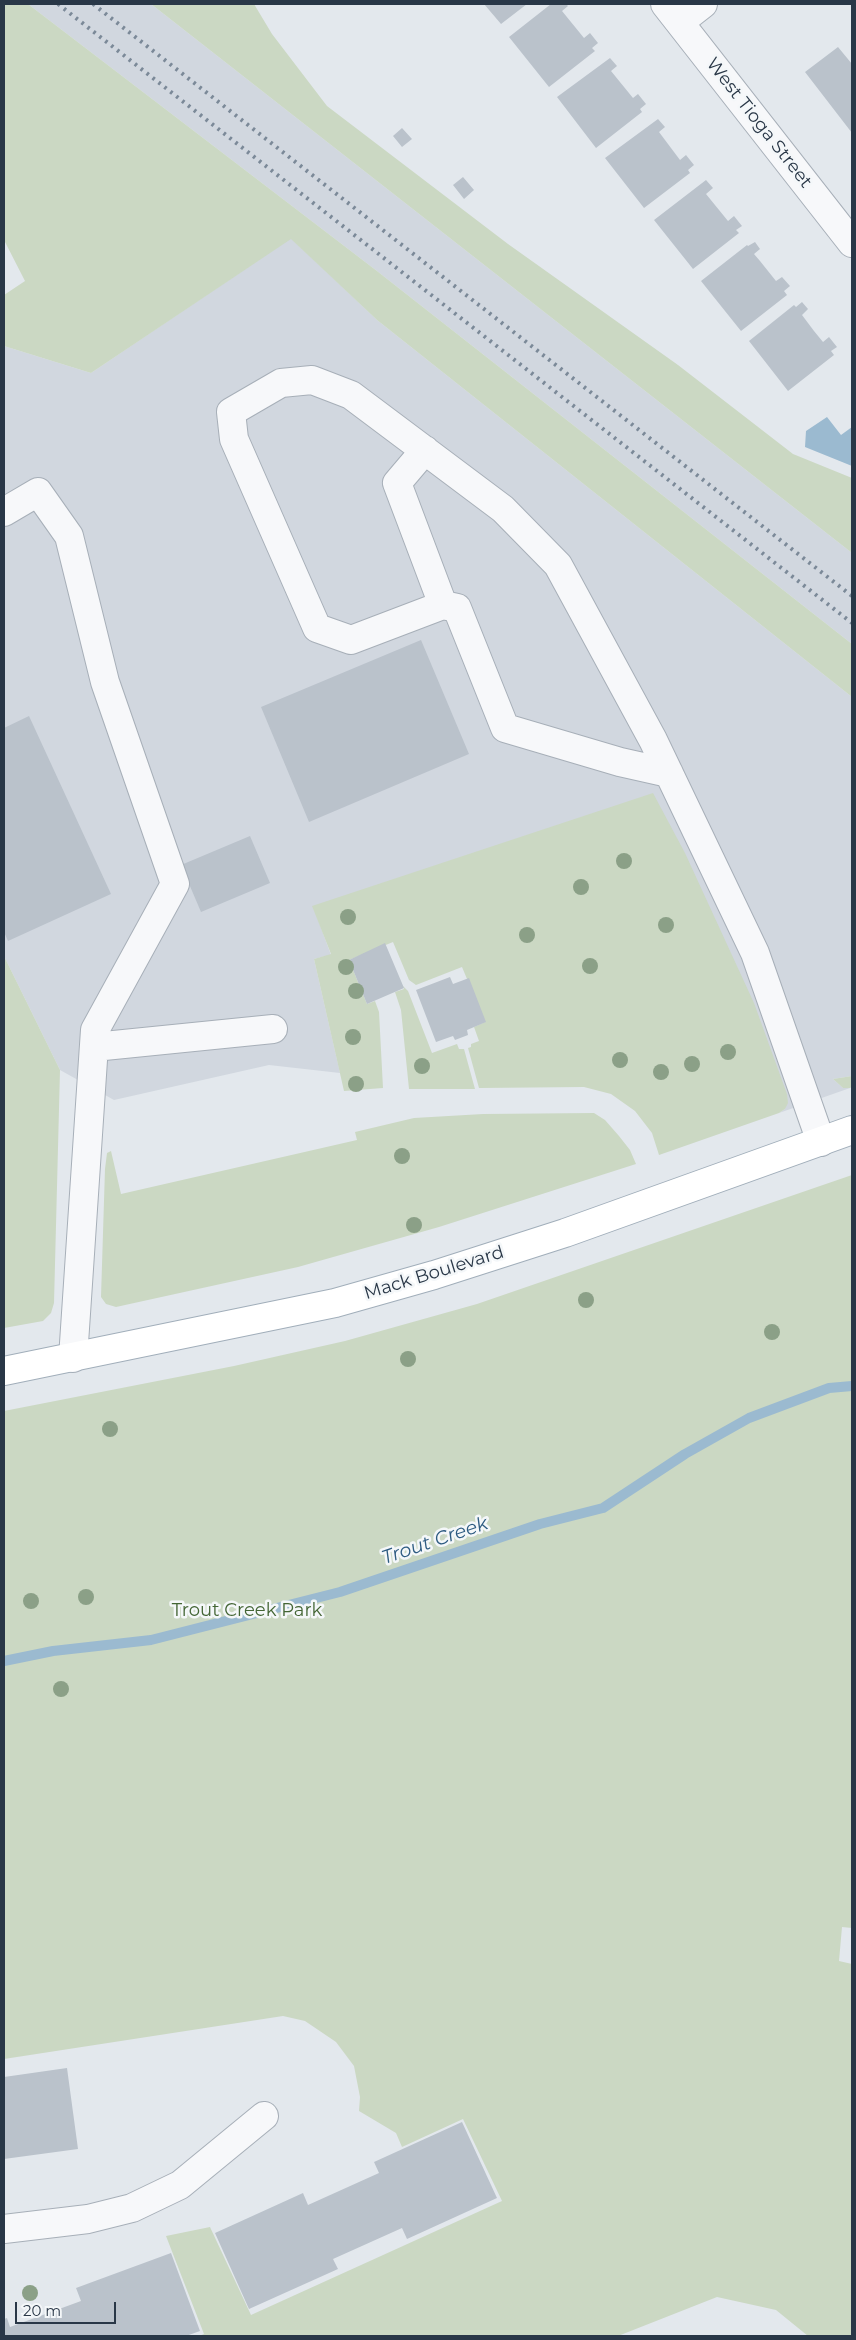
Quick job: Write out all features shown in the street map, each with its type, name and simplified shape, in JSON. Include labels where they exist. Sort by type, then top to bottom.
[{"type":"main road","name":"Mack Boulevard","points":[[4,1371],[335,1303],[434,1275],[565,1232],[852,1130]]},
{"type":"street","points":[[672,13],[703,4]]},
{"type":"street","name":"West Tioga Street","points":[[672,13],[852,242]]},
{"type":"street","points":[[669,773],[620,762],[505,728],[457,608],[443,604],[351,640],[317,628],[234,439],[231,412],[281,383],[312,380],[351,395],[504,509],[558,565],[669,773],[755,954],[821,1142]]},
{"type":"street","points":[[425,450],[397,483],[443,604]]},
{"type":"street","points":[[4,512],[38,492],[70,536],[105,682],[175,884],[94,1030],[73,1358]]},
{"type":"street","points":[[94,1047],[274,1029]]},
{"type":"street","points":[[4,2229],[88,2219],[132,2208],[180,2185],[264,2116]]},
{"type":"shaded area","points":[[28,4],[151,4],[852,553],[852,644],[377,271]]},
{"type":"shaded area","points":[[291,238],[377,320],[852,697],[852,1076],[833,1079],[843,1088],[850,1088],[779,1113],[785,1109],[787,1094],[313,906],[331,955],[314,959],[340,1073],[269,1065],[114,1100],[60,1070],[4,956],[4,346],[91,373]]},
{"type":"green space","points":[[4,4],[28,4],[377,271],[852,644],[852,697],[377,320],[291,239],[91,373],[4,346],[4,295],[25,281],[4,240]]},
{"type":"green space","points":[[151,4],[254,4],[272,34],[327,106],[508,244],[678,365],[793,454],[852,478],[852,553]]},
{"type":"green space","points":[[653,793],[685,853],[754,1003],[787,1094],[788,1103],[785,1109],[779,1113],[659,1155],[652,1133],[635,1111],[611,1094],[584,1087],[479,1088],[468,1048],[471,1047],[471,1044],[479,1041],[474,1027],[485,1022],[462,967],[416,985],[409,980],[393,942],[349,960],[367,1004],[375,1001],[379,1012],[383,1088],[344,1091],[314,959],[331,954],[312,906]]},
{"type":"green space","points":[[4,956],[60,1070],[54,1303],[51,1313],[43,1321],[4,1328]]},
{"type":"green space","points":[[403,986],[408,991],[432,1053],[457,1044],[459,1049],[464,1049],[475,1089],[409,1089],[401,1010],[395,992],[404,989]]},
{"type":"green space","points":[[852,1076],[852,1087],[850,1088],[843,1088],[833,1079]]},
{"type":"green space","points":[[594,1113],[605,1120],[619,1136],[630,1150],[636,1164],[439,1227],[298,1267],[116,1307],[106,1304],[101,1297],[105,1169],[107,1153],[111,1151],[121,1194],[357,1140],[355,1132],[414,1118],[483,1114]]},
{"type":"green space","name":"Trout Creek Park","points":[[852,1175],[852,1928],[842,1927],[839,1961],[852,1964],[852,2336],[808,2336],[776,2310],[717,2297],[618,2336],[199,2336],[204,2334],[166,2236],[210,2227],[251,2315],[502,2201],[463,2119],[402,2147],[396,2133],[359,2111],[360,2097],[354,2066],[336,2042],[305,2021],[283,2016],[4,2059],[4,1411],[234,1366],[345,1341],[477,1304]]},
{"type":"water","points":[[827,417],[841,435],[852,427],[852,466],[805,447],[806,431]]},
{"type":"building","points":[[484,4],[527,4],[501,24]]},
{"type":"building","points":[[551,4],[566,4],[568,6],[562,11],[584,38],[590,33],[598,43],[592,48],[595,51],[549,87],[509,37]]},
{"type":"building","points":[[838,47],[852,64],[852,133],[805,72]]},
{"type":"building","points":[[610,58],[617,66],[611,71],[633,98],[638,94],[646,104],[640,109],[642,112],[596,148],[557,97]]},
{"type":"building","points":[[658,119],[665,127],[659,132],[680,160],[686,155],[694,165],[688,170],[690,173],[644,208],[605,158]]},
{"type":"building","points":[[402,128],[412,139],[402,147],[393,136]]},
{"type":"building","points":[[463,177],[474,190],[464,199],[453,185]]},
{"type":"building","points":[[706,180],[713,188],[706,194],[728,221],[734,216],[742,226],[736,230],[739,233],[693,269],[654,220]]},
{"type":"building","points":[[755,242],[760,249],[754,254],[776,281],[782,277],[790,286],[784,291],[787,295],[741,331],[701,281],[747,245]]},
{"type":"building","points":[[802,302],[808,309],[802,315],[814,331],[823,342],[829,337],[837,347],[831,351],[834,355],[788,391],[749,341],[794,305],[796,307]]},
{"type":"building","points":[[421,640],[469,754],[309,822],[261,707]]},
{"type":"building","points":[[29,716],[111,894],[8,941],[4,932],[4,728]]},
{"type":"building","points":[[250,836],[270,883],[201,912],[181,865]]},
{"type":"building","points":[[385,943],[404,988],[367,1004],[349,960]]},
{"type":"building","points":[[450,977],[453,984],[469,978],[486,1022],[467,1030],[468,1035],[455,1040],[453,1036],[436,1042],[416,990]]},
{"type":"building","points":[[67,2068],[78,2149],[4,2159],[4,2077]]},
{"type":"building","points":[[462,2122],[497,2198],[407,2239],[402,2228],[333,2259],[338,2269],[249,2309],[215,2233],[303,2193],[308,2205],[379,2173],[374,2162]]},
{"type":"building","points":[[171,2253],[200,2331],[186,2336],[4,2336],[4,2319],[7,2318],[10,2327],[81,2301],[76,2288]]},
{"type":"waterway","name":"Trout Creek","points":[[4,1661],[53,1651],[151,1640],[340,1592],[540,1524],[603,1508],[685,1454],[749,1418],[829,1388],[852,1386]]},
{"type":"railway","points":[[58,4],[852,623]]},
{"type":"railway","points":[[93,4],[852,596]]}]
